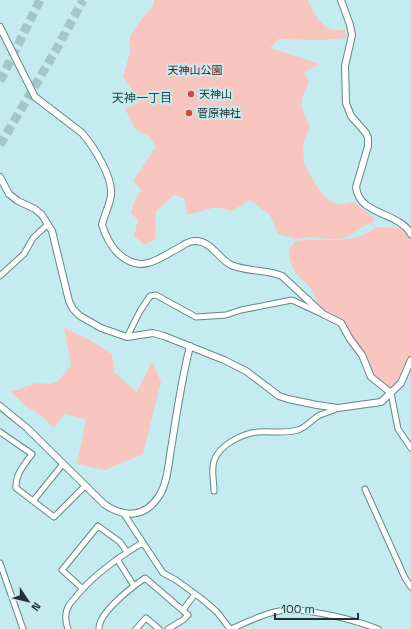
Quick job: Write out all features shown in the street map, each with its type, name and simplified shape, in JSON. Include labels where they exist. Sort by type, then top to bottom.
[{"type":"street","points":[[341,0],[352,35],[345,66],[346,103],[351,116],[366,133],[368,138],[368,146],[356,187],[357,193],[361,200],[370,208],[402,222],[411,234]]},
{"type":"street","points":[[0,27],[35,97],[82,133],[88,140],[108,176],[111,195],[102,225],[112,244],[121,256],[130,263],[143,265],[154,262],[184,244],[198,241],[205,244],[232,265],[258,272],[276,273],[282,276],[323,314]]},
{"type":"street","points":[[0,176],[10,194],[18,201],[35,209],[48,224],[52,231],[69,301],[73,309],[80,316],[93,324],[127,337],[153,333],[164,336],[224,360],[246,371],[279,396],[338,408]]},
{"type":"street","points":[[0,276],[24,254],[34,238],[48,224]]},
{"type":"street","points":[[127,337],[140,311],[150,296],[156,295],[196,317],[226,315],[241,310],[292,300],[341,323],[350,339],[362,355],[371,377],[390,393],[398,429],[411,448]]},
{"type":"street","points":[[0,406],[27,428],[84,486],[104,504],[114,511],[124,514],[138,513],[145,510],[160,495],[166,478],[183,377],[190,346]]},
{"type":"street","points":[[214,491],[214,459],[220,450],[231,441],[241,436],[258,432],[286,432],[299,430],[318,416],[338,408],[382,402],[401,384],[411,360]]},
{"type":"street","points":[[0,432],[32,454],[19,472],[15,481],[16,488],[54,517],[84,486]]},
{"type":"street","points":[[33,501],[63,464]]},
{"type":"street","points":[[365,489],[405,578],[411,587]]},
{"type":"street","points":[[124,514],[163,573],[176,580],[195,594],[216,612],[230,629],[273,613],[286,610],[297,610],[334,616],[378,629]]},
{"type":"street","points":[[83,589],[62,570],[98,526],[120,542],[127,552]]},
{"type":"street","points":[[68,629],[66,624],[66,614],[70,605],[83,589],[106,567],[142,543]]},
{"type":"street","points":[[117,559],[134,586]]},
{"type":"street","points":[[0,563],[24,629]]},
{"type":"street","points":[[99,629],[100,620],[124,594],[145,578],[188,615],[183,620],[168,629]]},
{"type":"street","points":[[183,610],[195,594]]},
{"type":"street","points":[[136,629],[146,618],[159,629]]},
{"type":"green space","name":"天神山公園","points":[[154,0],[308,0],[314,13],[328,29],[345,30],[346,38],[322,40],[278,39],[270,48],[320,64],[304,72],[309,83],[303,95],[302,109],[310,126],[303,144],[304,163],[314,182],[326,198],[338,205],[353,202],[375,218],[373,223],[363,226],[346,238],[330,239],[308,237],[297,239],[278,234],[270,215],[250,200],[232,211],[216,207],[187,215],[184,198],[174,195],[156,211],[155,239],[145,245],[134,236],[138,220],[131,213],[134,202],[141,190],[133,181],[156,147],[150,137],[135,129],[125,109],[139,102],[123,76],[130,53],[130,36],[143,17],[153,6]]},
{"type":"green space","points":[[376,227],[403,228],[406,230],[411,240],[411,354],[402,369],[396,385],[390,389],[374,376],[365,353],[353,338],[347,326],[325,311],[317,302],[311,288],[296,274],[289,259],[289,250],[295,241],[347,239],[366,233]]},
{"type":"green space","points":[[64,328],[90,340],[112,354],[114,372],[137,392],[152,362],[161,382],[143,454],[105,470],[77,464],[86,419],[64,414],[54,428],[42,416],[27,407],[11,392],[36,383],[51,384],[58,381],[71,365]]},
{"type":"tunnel","points":[[0,81],[40,0]]},
{"type":"tunnel","points":[[0,145],[56,50],[83,0]]},
{"type":"place","name":"天神山","points":[[191,94]]},
{"type":"place","name":"菅原神社","points":[[189,113]]},
{"type":"district","name":"天神一丁目","points":[[142,98]]}]
